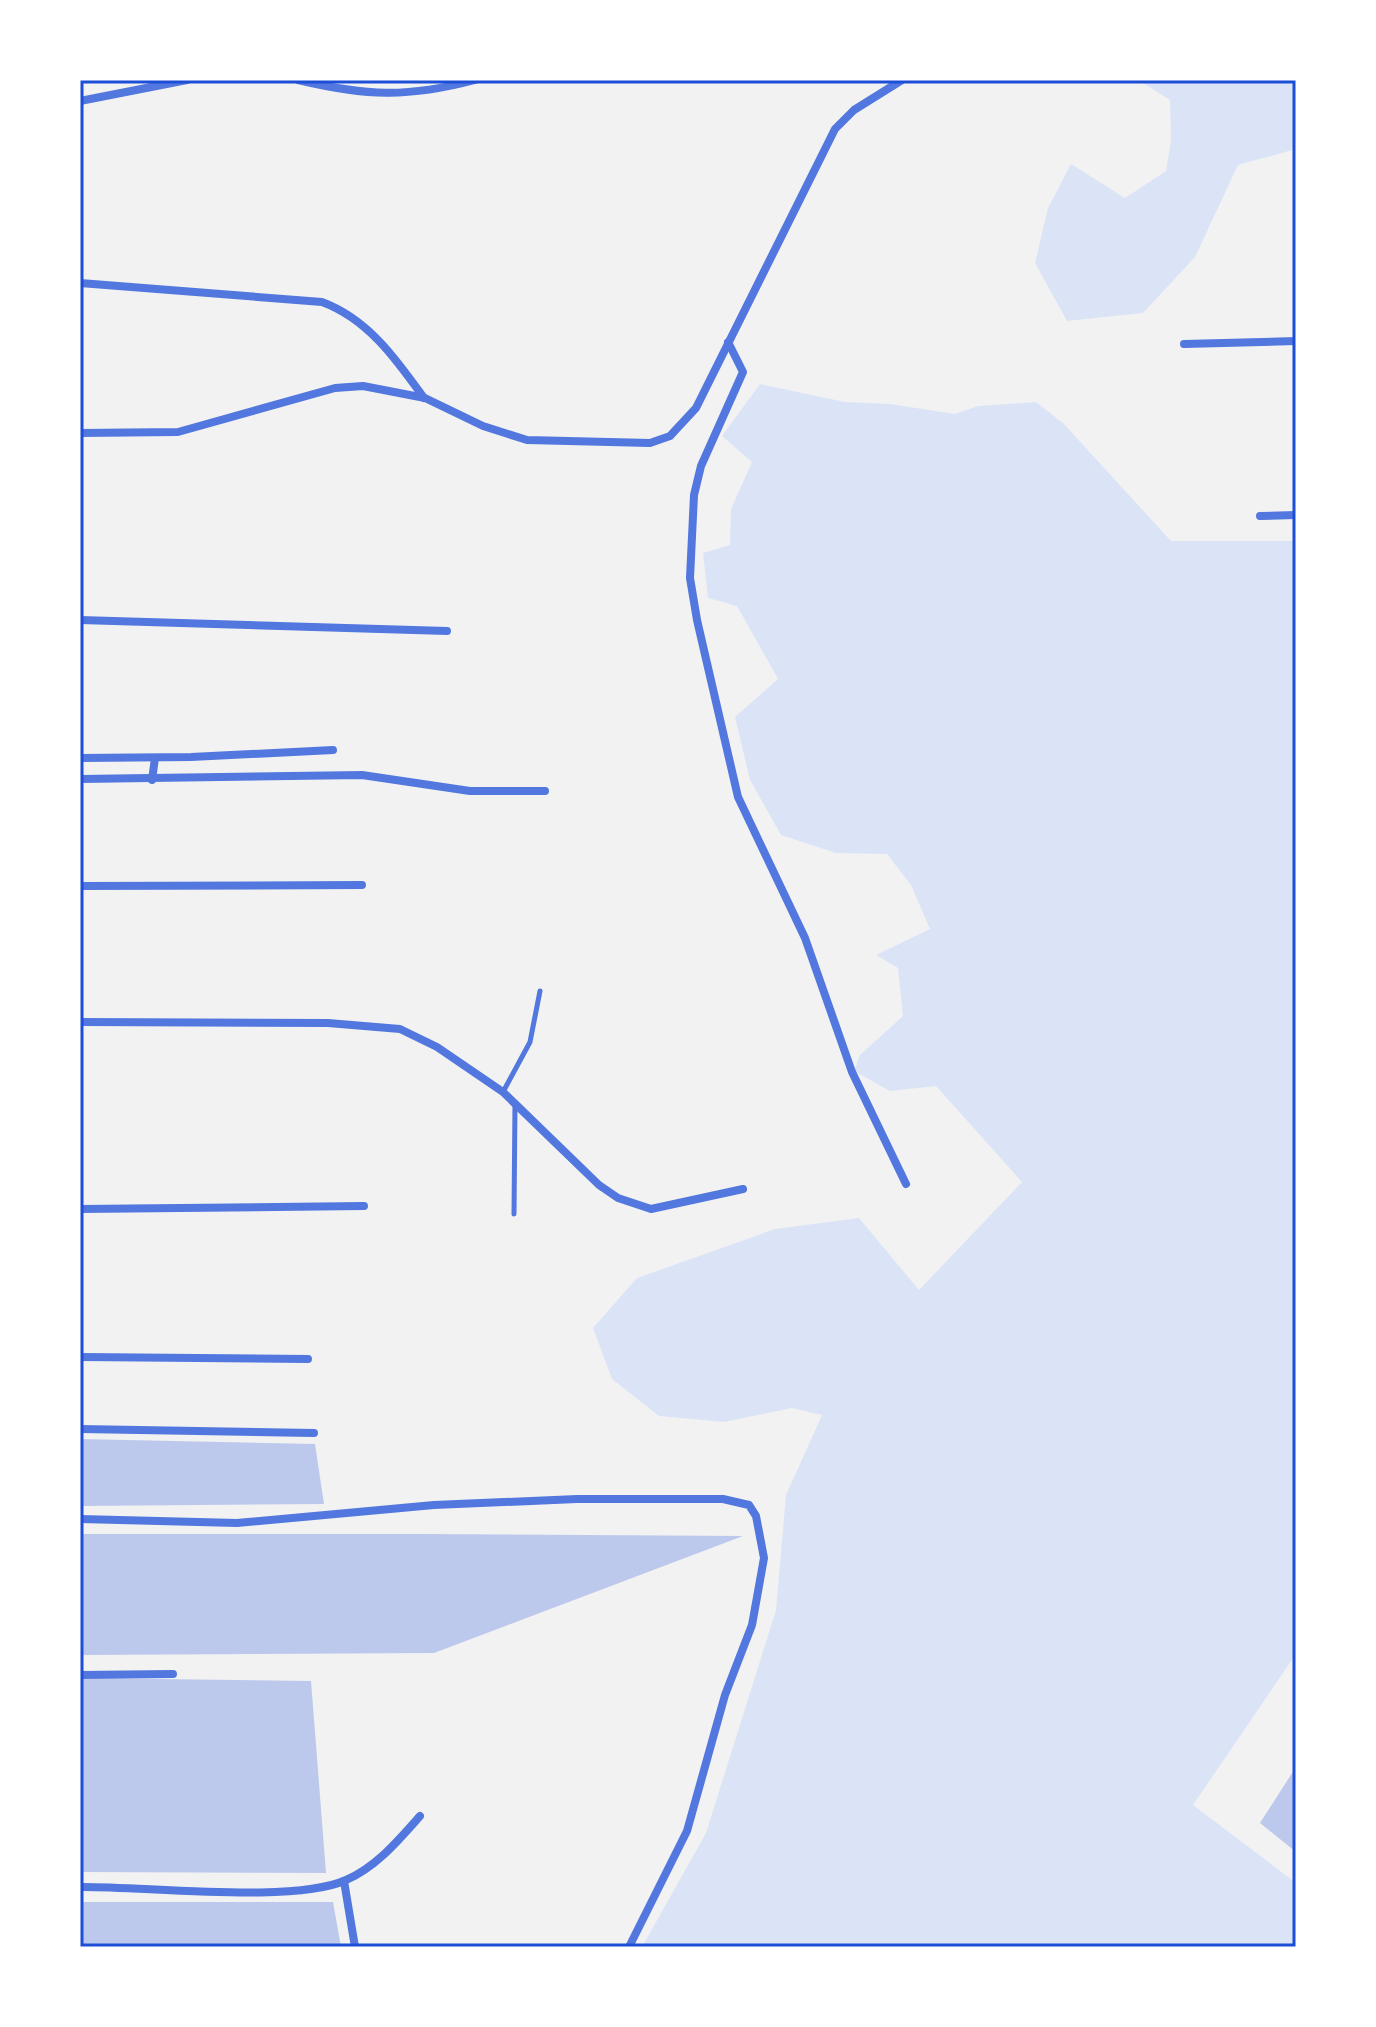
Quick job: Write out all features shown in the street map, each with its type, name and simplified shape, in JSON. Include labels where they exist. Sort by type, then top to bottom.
[{"type":"street","points":[[80,101],[187,80]]},
{"type":"street","points":[[298,80],[346,91],[402,95],[475,80]]},
{"type":"street","points":[[80,433],[178,432],[335,388],[363,386],[425,398],[483,426],[527,440],[650,443],[670,436],[682,426],[728,342],[835,129],[854,110],[902,80]]},
{"type":"street","points":[[80,283],[322,302],[349,312],[389,351],[425,398]]},
{"type":"street","points":[[1184,344],[1296,341]]},
{"type":"street","points":[[728,342],[743,372],[701,466],[694,495],[690,578],[697,620],[738,797],[805,938],[852,1072],[906,1184]]},
{"type":"street","points":[[1260,516],[1296,515]]},
{"type":"street","points":[[80,620],[447,631]]},
{"type":"street","points":[[80,758],[333,750]]},
{"type":"street","points":[[152,780],[155,758]]},
{"type":"street","points":[[80,779],[362,775],[470,791],[545,791]]},
{"type":"street","points":[[80,886],[362,885]]},
{"type":"street","points":[[80,1022],[328,1023],[400,1029],[437,1047],[503,1092],[599,1185],[632,1204],[651,1209],[743,1189]]},
{"type":"street","points":[[80,1209],[364,1206]]},
{"type":"street","points":[[80,1357],[308,1359]]},
{"type":"street","points":[[80,1429],[314,1433]]},
{"type":"street","points":[[80,1519],[237,1523],[434,1505],[604,1499],[723,1499],[749,1505],[756,1516],[764,1558],[752,1625],[721,1707],[687,1831],[629,1947]]},
{"type":"street","points":[[80,1675],[173,1674]]},
{"type":"street","points":[[80,1887],[271,1891],[344,1881],[373,1864],[420,1816]]},
{"type":"street","points":[[344,1881],[355,1947]]},
{"type":"lane","points":[[503,1092],[530,1042],[540,991]]},
{"type":"lane","points":[[514,1214],[515,1103]]},
{"type":"shaded area","points":[[1138,80],[1296,80],[1296,149],[1238,165],[1195,257],[1143,313],[1067,321],[1035,263],[1048,208],[1071,164],[1125,198],[1166,171],[1171,140],[1170,100]]},
{"type":"shaded area","points":[[760,384],[845,402],[890,404],[955,414],[978,406],[1036,402],[1063,423],[1171,541],[1296,541],[1296,1654],[1193,1805],[1296,1883],[1296,1947],[642,1947],[706,1833],[776,1610],[786,1495],[822,1415],[792,1408],[724,1422],[659,1416],[612,1379],[593,1328],[637,1278],[775,1229],[859,1218],[919,1290],[1022,1182],[936,1086],[890,1091],[854,1071],[860,1055],[903,1016],[898,968],[876,955],[930,929],[911,885],[887,854],[836,853],[781,835],[750,780],[735,717],[778,679],[737,606],[708,598],[703,553],[730,545],[731,509],[752,462],[722,436]]},
{"type":"building","points":[[80,1439],[315,1444],[324,1504],[80,1506]]},
{"type":"building","points":[[80,1534],[743,1536],[434,1653],[80,1655]]},
{"type":"building","points":[[80,1678],[311,1681],[326,1873],[80,1872]]},
{"type":"building","points":[[1296,1767],[1296,1852],[1260,1823]]},
{"type":"building","points":[[80,1902],[333,1902],[341,1947],[80,1947]]}]
